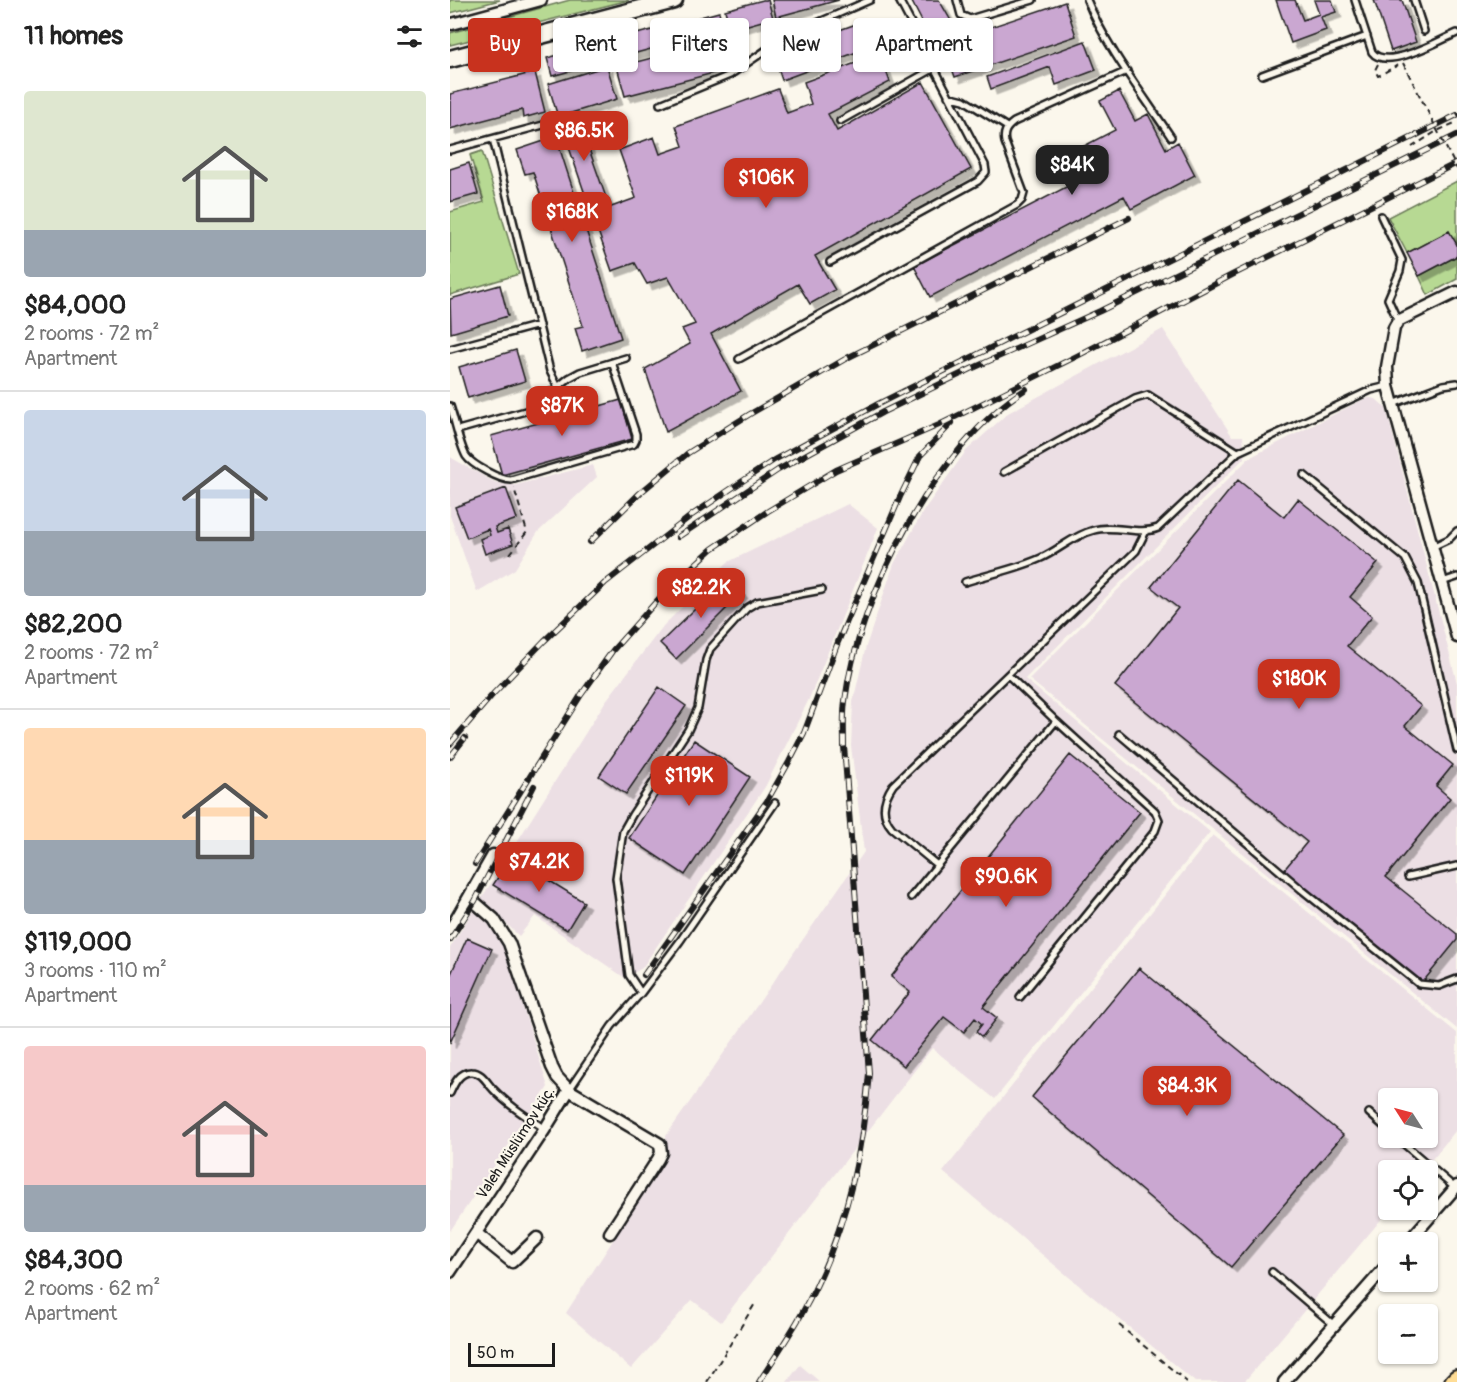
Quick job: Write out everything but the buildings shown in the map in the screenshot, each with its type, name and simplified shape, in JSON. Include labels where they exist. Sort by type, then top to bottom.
[{"type":"main road","points":[[450,59],[674,0]]},
{"type":"street","points":[[452,24],[533,1]]},
{"type":"street","points":[[1457,292],[1398,321],[1394,328],[1387,367],[1388,386],[1457,637]]},
{"type":"street","points":[[450,930],[493,855]]},
{"type":"street","points":[[470,898],[502,929],[516,959],[557,1077],[568,1090],[656,1141],[662,1149],[658,1159],[610,1233]]},
{"type":"street","name":"Valeh Müslümov küç.","points":[[450,1272],[545,1129],[568,1090]]},
{"type":"street","points":[[1417,1232],[1456,1187]]},
{"type":"street","points":[[476,1233],[512,1262],[537,1238]]},
{"type":"street","points":[[1284,1382],[1378,1276]]},
{"type":"lane","points":[[660,104],[730,75],[785,37],[870,0]]},
{"type":"lane","points":[[899,0],[908,18]]},
{"type":"lane","points":[[957,0],[961,15],[970,19],[1033,0]]},
{"type":"lane","points":[[1087,0],[1127,71],[1171,136]]},
{"type":"lane","points":[[1355,0],[1372,52],[1382,59],[1406,55],[1457,33]]},
{"type":"lane","points":[[1414,0],[1424,31]]},
{"type":"lane","points":[[1262,75],[1367,36]]},
{"type":"lane","points":[[739,359],[1017,205],[1024,193],[1005,142],[1004,135],[1007,127],[1127,71]]},
{"type":"lane","points":[[840,121],[928,72]]},
{"type":"lane","points":[[830,262],[983,177],[986,172],[985,165],[935,72]]},
{"type":"lane","points":[[948,96],[964,100],[1007,127]]},
{"type":"lane","points":[[450,150],[547,124]]},
{"type":"lane","points":[[493,139],[550,371],[558,387]]},
{"type":"lane","points":[[1381,216],[1402,260],[1400,271],[1388,299],[1398,321]]},
{"type":"lane","points":[[450,349],[539,325]]},
{"type":"lane","points":[[458,430],[529,410],[579,372],[626,358]]},
{"type":"lane","points":[[450,406],[466,455],[470,460],[502,480],[511,480],[634,444],[636,434],[612,362]]},
{"type":"lane","points":[[1393,404],[1443,385],[1457,383]]},
{"type":"lane","points":[[965,582],[1039,559],[1079,535],[1096,529],[1146,531],[1158,528],[1238,452],[1371,390],[1388,386]]},
{"type":"lane","points":[[1004,472],[1135,399],[1148,395],[1238,452]]},
{"type":"lane","points":[[1304,475],[1405,558],[1413,571],[1457,750]]},
{"type":"lane","points":[[937,865],[886,821],[883,811],[886,796],[893,785],[1136,551],[1146,531]]},
{"type":"lane","points":[[1432,547],[1449,539],[1457,531]]},
{"type":"lane","points":[[1442,582],[1457,577]]},
{"type":"lane","points":[[641,993],[629,975],[616,878],[623,831],[688,730],[698,708],[710,649],[747,608],[757,602],[822,590]]},
{"type":"lane","points":[[1008,675],[1155,811],[1159,820],[1155,831],[1020,997]]},
{"type":"lane","points":[[911,897],[1056,721]]},
{"type":"lane","points":[[1119,734],[1301,889],[1419,984],[1439,986],[1457,979]]},
{"type":"lane","points":[[568,1090],[612,1026],[641,993],[680,941],[775,803]]},
{"type":"lane","points":[[1408,877],[1457,866]]},
{"type":"lane","points":[[450,1093],[462,1075],[470,1071],[478,1073],[502,1098],[545,1129]]},
{"type":"lane","points":[[1369,1113],[1378,1121]]},
{"type":"lane","points":[[1409,1148],[1456,1187]]},
{"type":"lane","points":[[1272,1272],[1335,1325]]},
{"type":"path","points":[[1382,59],[1375,70],[1378,76],[1403,63],[1457,169]]},
{"type":"path","points":[[1412,147],[1437,131],[1457,122]]},
{"type":"path","points":[[510,555],[528,532],[511,480]]},
{"type":"path","points":[[707,1382],[756,1302]]},
{"type":"path","points":[[1119,1325],[1187,1382]]},
{"type":"shaded area","points":[[1163,329],[1232,436],[1243,436],[1245,457],[1025,679],[1210,832],[995,1099],[932,1048],[721,1322],[692,1300],[631,1369],[566,1313],[668,1155],[666,1136],[864,852],[851,746],[853,702],[866,646],[894,564],[924,510],[966,451],[1008,413]]},
{"type":"shaded area","points":[[1370,398],[1376,399],[1386,408],[1457,683],[1457,1029],[1029,679],[1249,458]]},
{"type":"shaded area","points":[[450,457],[494,482],[507,485],[516,485],[593,465],[597,477],[538,532],[515,569],[477,592],[450,516]]},
{"type":"shaded area","points":[[848,504],[878,528],[809,699],[765,787],[642,968],[625,978],[535,916],[519,936],[481,899],[605,702],[664,625],[728,562]]},
{"type":"shaded area","points":[[1213,835],[1457,1033],[1457,1129],[1431,1160],[1378,1160],[1378,1220],[1381,1220],[1244,1382],[1195,1382],[943,1172]]},
{"type":"shaded area","points":[[474,909],[500,933],[548,1087],[450,1231],[450,948]]},
{"type":"shaded area","points":[[800,1365],[820,1382],[787,1382]]},
{"type":"green space","points":[[450,0],[500,0],[450,13]]},
{"type":"green space","points":[[570,0],[629,0],[541,22],[541,18],[505,18]]},
{"type":"green space","points":[[468,28],[468,40],[450,45],[450,33]]},
{"type":"green space","points":[[482,151],[519,274],[450,295],[450,212],[484,202],[470,155]]},
{"type":"green space","points":[[1457,181],[1457,245],[1449,231],[1407,253],[1388,217]]},
{"type":"green space","points":[[1457,256],[1457,279],[1428,295],[1419,276]]},
{"type":"railway","points":[[450,744],[494,693],[544,641],[605,583],[692,515],[774,460],[878,404],[1457,115]]},
{"type":"railway","points":[[678,537],[778,470],[883,412],[971,369],[1100,311],[1457,135]]},
{"type":"railway","points":[[475,864],[581,695],[613,650],[663,594],[712,549],[768,511],[836,470],[939,425],[1457,163]]},
{"type":"railway","points":[[590,542],[640,493],[688,453],[750,414],[847,358],[1129,218]]},
{"type":"railway","points":[[759,1382],[806,1306],[830,1255],[847,1204],[863,1127],[869,1073],[844,746],[844,706],[853,660],[866,616],[884,571],[933,485],[962,447],[993,414],[1026,389]]},
{"type":"railway","points":[[644,975],[767,801],[789,762],[804,733],[838,642],[900,497],[920,456],[952,423]]},
{"type":"railway","points":[[450,757],[465,738]]},
{"type":"railway","points":[[450,940],[475,901],[534,786]]}]
